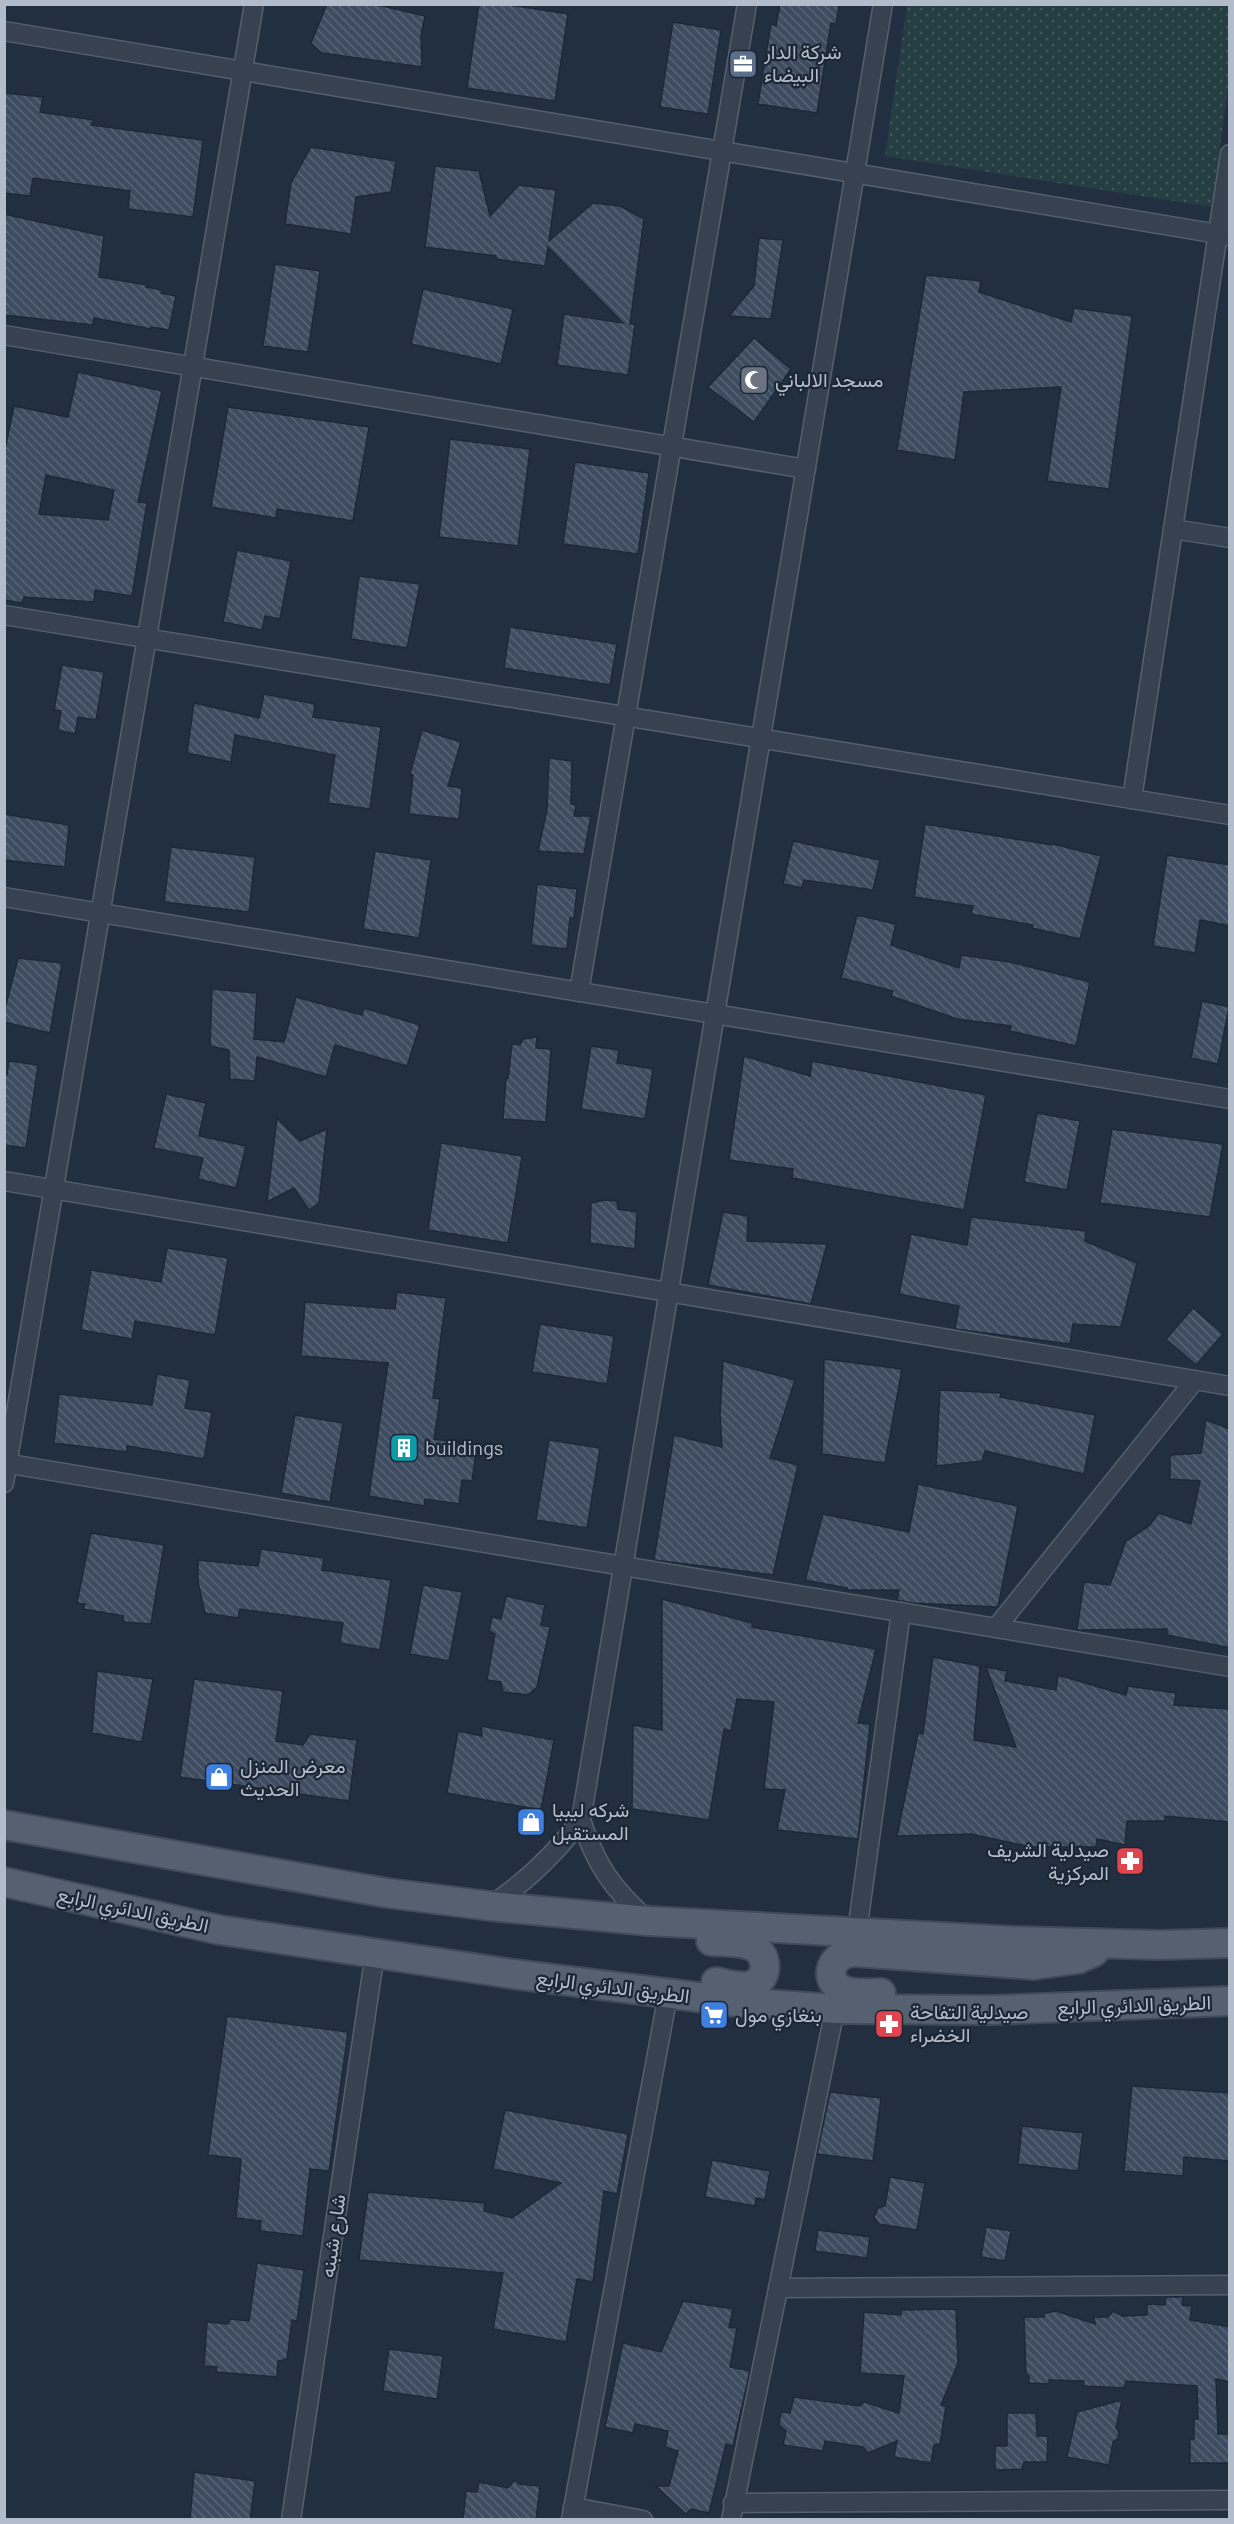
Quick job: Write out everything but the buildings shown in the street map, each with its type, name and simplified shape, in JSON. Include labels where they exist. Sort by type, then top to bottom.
[{"type":"main road","points":[[4,1825],[364,1889],[549,1912],[650,1921],[1062,1944],[1230,1943]]},
{"type":"main road","name":"الطريق الدائري الرابع","points":[[4,1882],[220,1929],[513,1974],[737,2002],[835,2009],[992,2010],[1230,2001]]},
{"type":"main road","points":[[513,1974],[550,1964],[582,1963],[749,1986],[763,1975],[766,1966],[764,1956],[750,1945],[579,1932],[549,1912]]},
{"type":"main road","points":[[992,2010],[973,1997],[960,1994],[863,1993],[844,1990],[837,1986],[832,1978],[831,1970],[834,1962],[847,1952],[1034,1965],[1078,1959],[1113,1944]]},
{"type":"street","points":[[4,1483],[254,4]]},
{"type":"street","points":[[579,992],[747,4]]},
{"type":"street","points":[[650,1921],[616,1891],[594,1854],[581,1820],[883,4]]},
{"type":"street","points":[[4,31],[1224,235]]},
{"type":"street","points":[[1132,799],[1173,529],[1224,235],[1230,154]]},
{"type":"street","points":[[4,335],[806,469]]},
{"type":"street","points":[[1173,529],[1230,538]]},
{"type":"street","points":[[4,615],[1230,815]]},
{"type":"street","points":[[4,897],[1230,1099]]},
{"type":"street","points":[[4,1181],[1230,1386]]},
{"type":"street","points":[[996,1628],[1195,1380]]},
{"type":"street","points":[[6,1464],[1230,1667]]},
{"type":"street","points":[[857,1932],[901,1612]]},
{"type":"street","points":[[490,1906],[511,1892],[542,1865],[581,1820]]},
{"type":"street","name":"شارع شبنه","points":[[291,2520],[375,1953]]},
{"type":"street","points":[[643,2520],[572,2513],[668,1994]]},
{"type":"street","points":[[835,2009],[732,2512],[954,2511],[1230,2500]]},
{"type":"street","points":[[778,2288],[1230,2285]]},
{"type":"green space","points":[[907,5],[1229,5],[1229,80],[1212,207],[885,156]]},
{"type":"place","name":"شركة الدار البيضاء","points":[[743,64]]},
{"type":"place","name":"مسجد الالباني","points":[[754,380]]},
{"type":"place","name":"buildings","points":[[404,1448]]},
{"type":"place","name":"معرض المنزل الحديث","points":[[219,1777]]},
{"type":"place","name":"شركه ليبيا المستقبل","points":[[531,1822]]},
{"type":"place","name":"صيدلية الشريف المركزية","points":[[1130,1861]]},
{"type":"place","name":"بنغازي مول","points":[[714,2015]]},
{"type":"place","name":"صيدلية التفاحة الخضراء","points":[[889,2024]]}]
